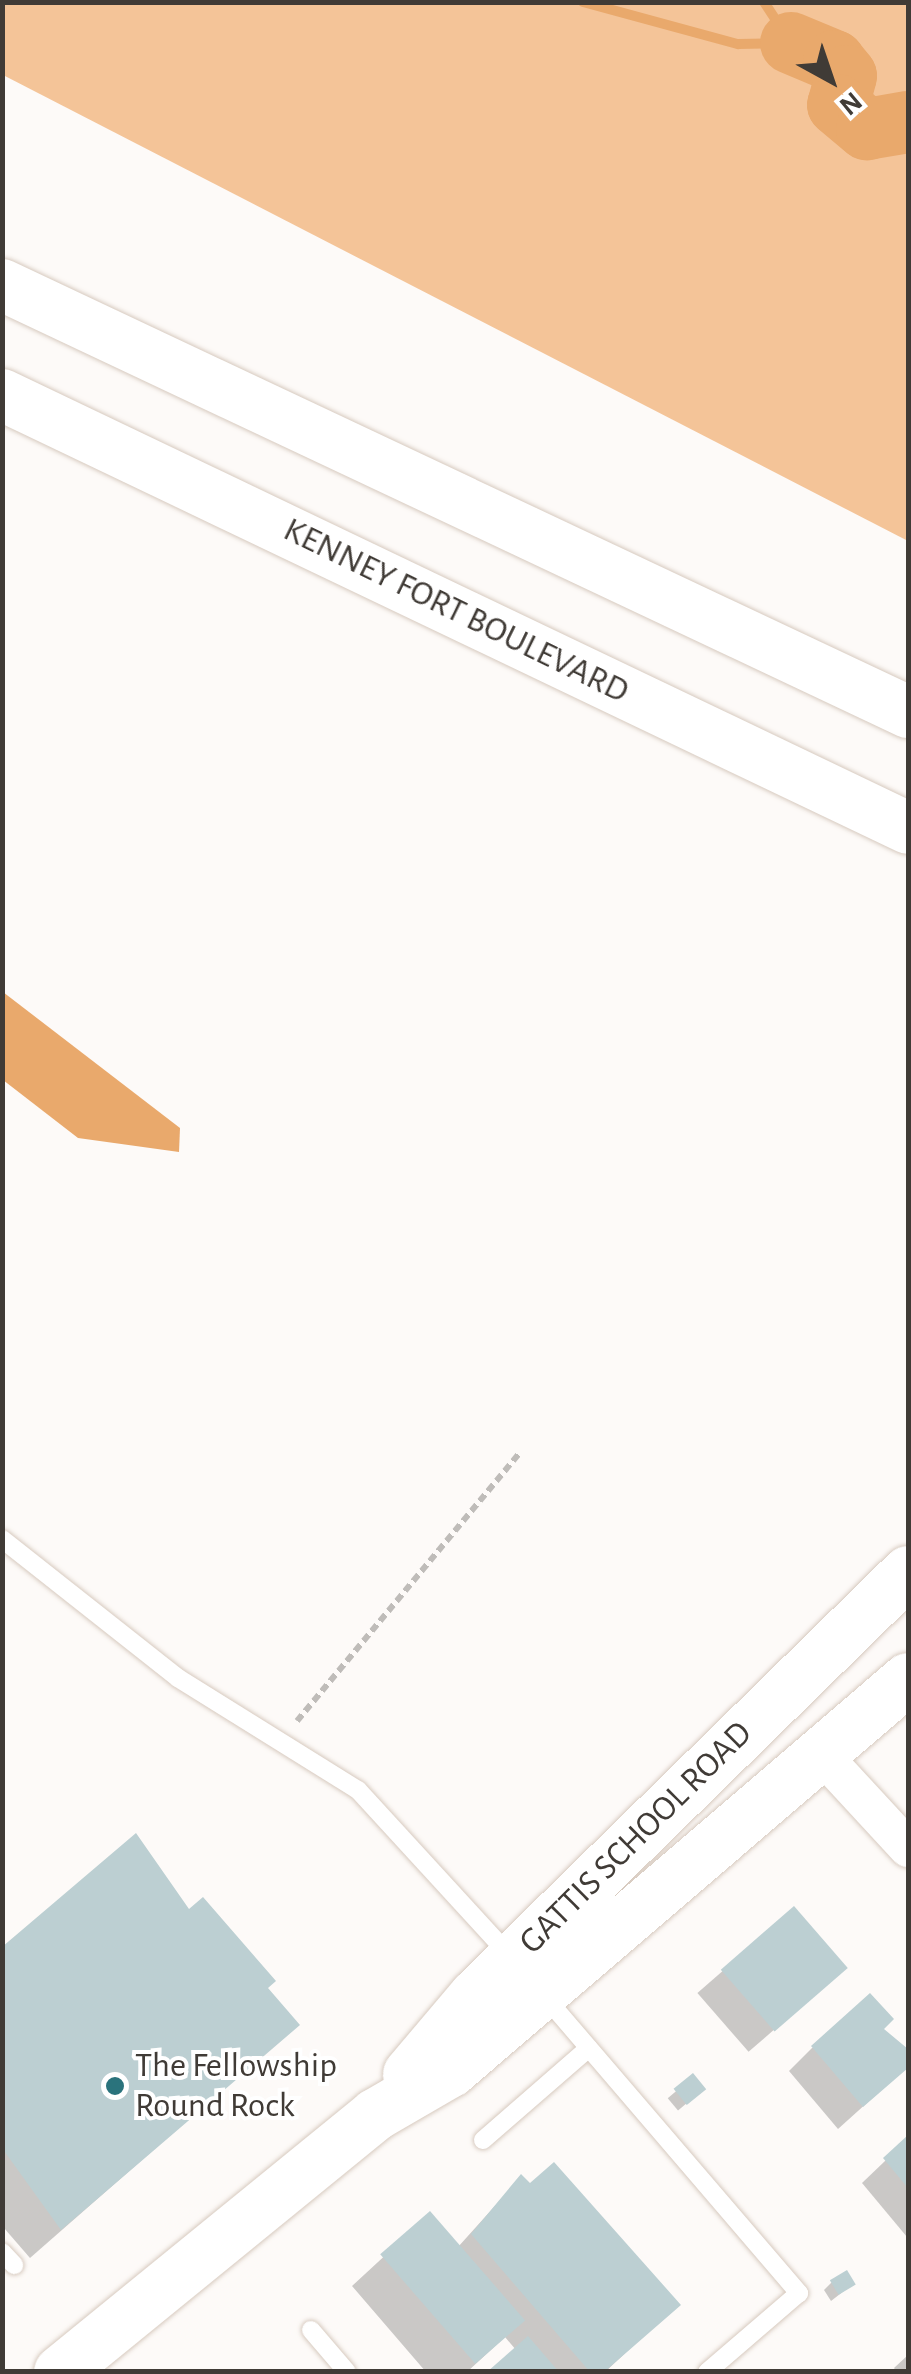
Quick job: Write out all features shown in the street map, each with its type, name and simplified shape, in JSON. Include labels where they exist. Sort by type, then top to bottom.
[{"type":"main road","points":[[2,285],[908,712]]},
{"type":"main road","name":"KENNEY FORT BOULEVARD","points":[[2,394],[908,828]]},
{"type":"main road","name":"GATTIS SCHOOL ROAD","points":[[60,2372],[376,2115],[528,1976],[908,1572]]},
{"type":"main road","name":"GATTIS SCHOOL ROAD","points":[[528,1976],[824,1756],[908,1678]]},
{"type":"street","points":[[824,1756],[908,1848]]},
{"type":"lane","points":[[2,1539],[146,1656],[358,1790],[528,1976],[799,2292],[707,2372]]},
{"type":"lane","points":[[483,2140],[589,2048]]},
{"type":"lane","points":[[311,2330],[347,2372]]},
{"type":"path","points":[[284,1713],[299,1723],[520,1452]]},
{"type":"shaded area","points":[[2,3],[908,3],[908,541],[3,75]]},
{"type":"shaded area","points":[[3,992],[180,1128],[179,1152],[78,1138],[3,1080]]},
{"type":"building","name":"The Fellowship Round Rock","points":[[136,1833],[189,1909],[203,1897],[276,1981],[268,1988],[300,2025],[61,2230],[2,2148],[2,1947]]},
{"type":"building","points":[[794,1906],[848,1968],[775,2032],[721,1970]]},
{"type":"building","points":[[870,1993],[894,2019],[884,2029],[908,2049],[908,2068],[863,2107],[811,2046]]},
{"type":"building","points":[[693,2073],[706,2089],[687,2105],[674,2089]]},
{"type":"building","points":[[908,2135],[908,2188],[883,2158]]},
{"type":"building","points":[[554,2162],[681,2305],[604,2372],[590,2372],[471,2234],[521,2174],[530,2183]]},
{"type":"building","points":[[430,2211],[525,2320],[475,2364],[380,2254]]},
{"type":"building","points":[[847,2270],[856,2285],[839,2295],[830,2280]]},
{"type":"building","points":[[528,2336],[559,2372],[487,2372]]},
{"type":"waterway","points":[[583,2],[738,44],[791,43]]},
{"type":"waterway","points":[[764,2],[791,43]]},
{"type":"waterway","points":[[791,43],[834,61],[846,76],[838,105],[867,129],[908,122]]},
{"type":"place","name":"The Fellowship Round Rock","points":[[115,2086]]}]
